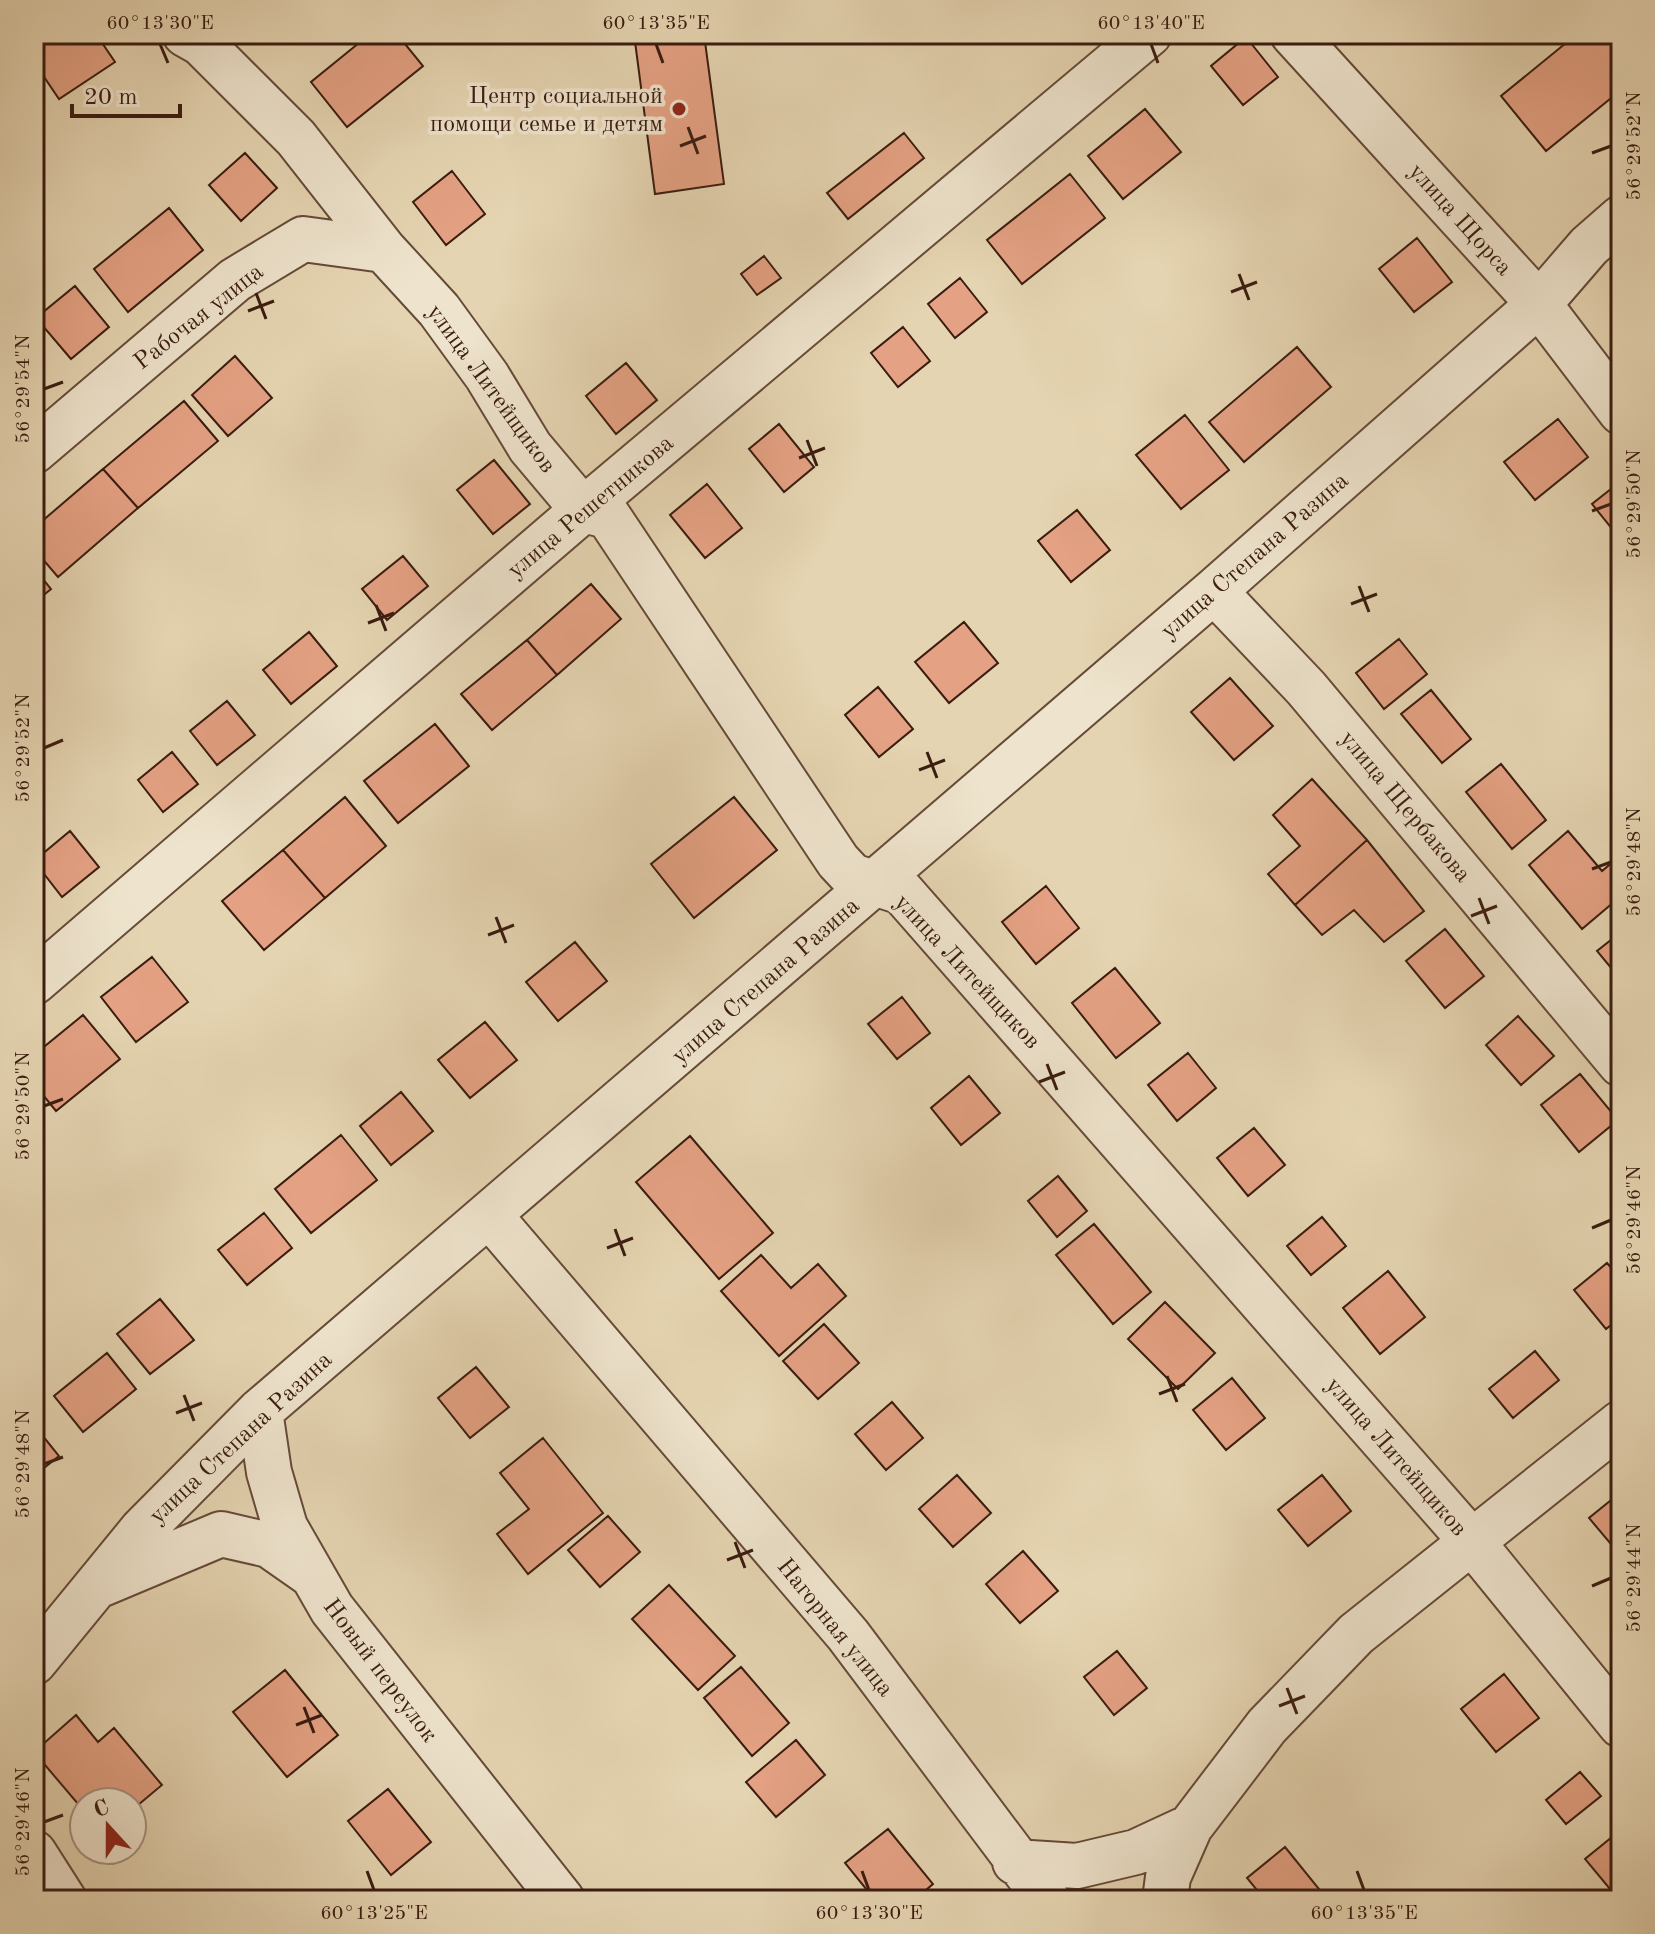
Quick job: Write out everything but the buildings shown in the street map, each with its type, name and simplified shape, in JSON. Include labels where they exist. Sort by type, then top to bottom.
[{"type":"street","name":"улица Литейщиков","points":[[185,34],[201,43],[296,138],[384,250],[439,310],[487,376],[530,447],[583,510],[608,516],[838,861],[852,876],[902,892],[1473,1543],[1621,1725]]},
{"type":"street","name":"улица Решетникова","points":[[34,982],[583,510],[1149,34]]},
{"type":"street","name":"улица Щорса","points":[[1293,34],[1539,304],[1621,412]]},
{"type":"street","name":"улица Степана Разина","points":[[34,1662],[142,1530],[260,1411],[878,883],[1214,591],[1539,304],[1589,246],[1621,218]]},
{"type":"street","name":"Рабочая улица","points":[[34,451],[235,280],[303,239],[384,250]]},
{"type":"street","name":"улица Щербакова","points":[[1214,591],[1306,688],[1621,1064]]},
{"type":"street","name":"Нагорная улица","points":[[490,1216],[848,1635],[1015,1862],[1047,1900]]},
{"type":"street","name":"Новый переулок","points":[[260,1411],[269,1472],[285,1527],[341,1621],[562,1900]]},
{"type":"street","points":[[1165,1900],[1168,1877],[1190,1827],[1267,1726],[1356,1634],[1621,1423]]},
{"type":"street","points":[[96,1586],[221,1534],[269,1545],[313,1575]]},
{"type":"street","points":[[1015,1862],[1077,1866],[1136,1852],[1190,1827]]},
{"type":"street","points":[[34,1853],[64,1900]]},
{"type":"place","name":"Центр социальной помощи семье и детям","points":[[679,109]]}]
